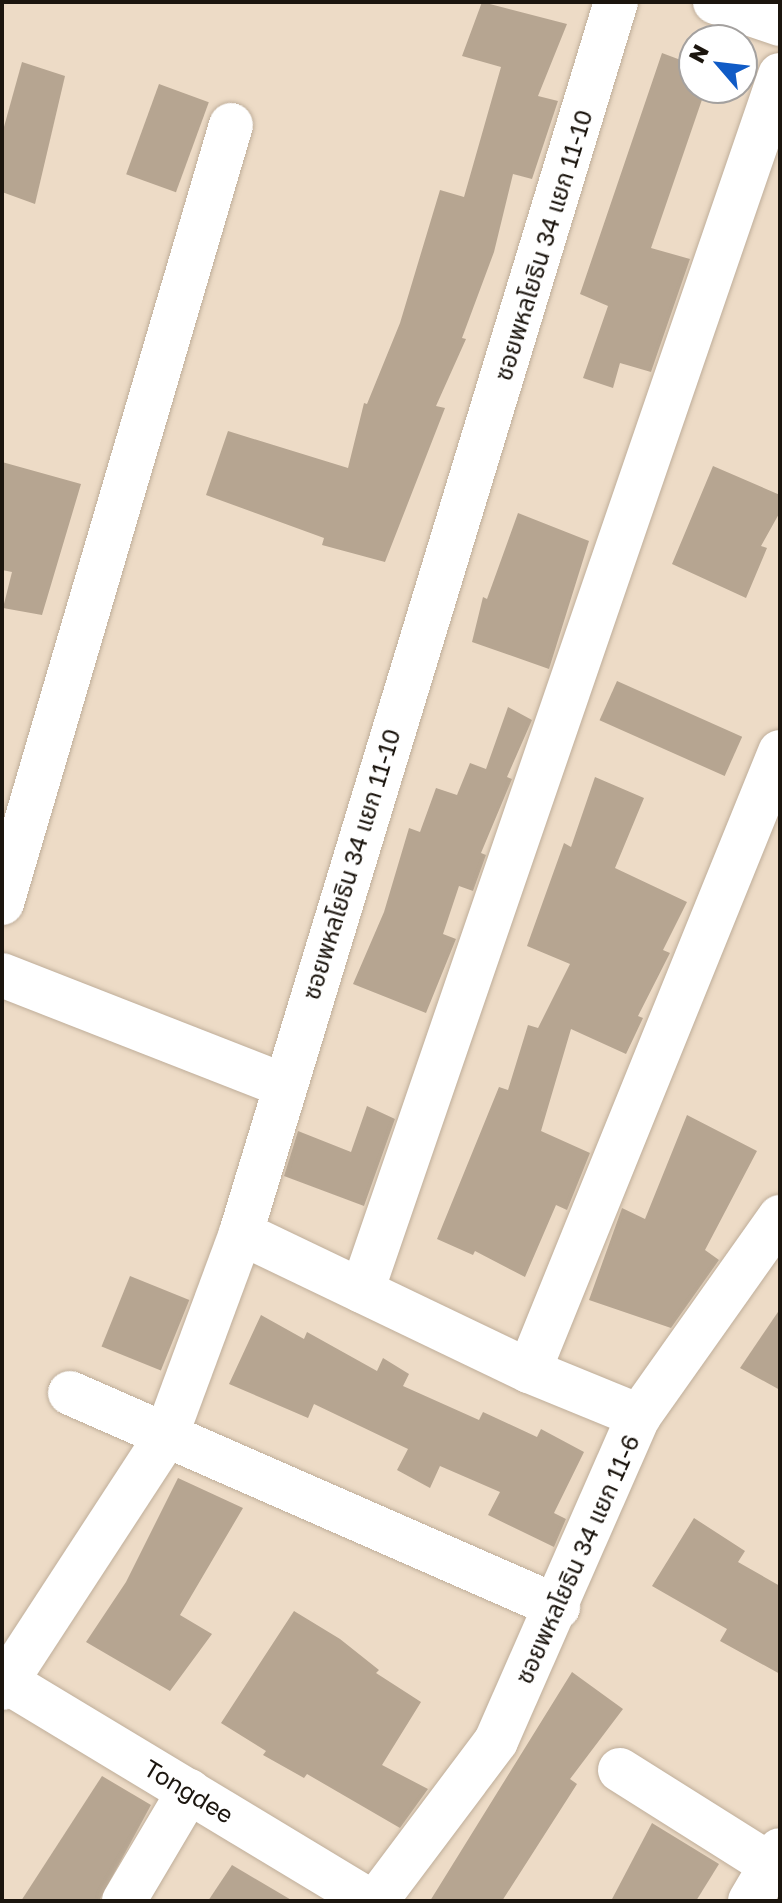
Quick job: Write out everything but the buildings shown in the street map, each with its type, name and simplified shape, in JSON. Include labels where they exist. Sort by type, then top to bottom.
[{"type":"street","name":"ซอยพหลโยธิน 34 แยก 11-10","points":[[5,1685],[166,1436],[241,1233],[282,1085],[616,2]]},
{"type":"street","points":[[715,2],[780,24]]},
{"type":"street","points":[[362,1291],[780,75]]},
{"type":"street","points":[[2,903],[231,125]]},
{"type":"street","points":[[529,1371],[780,752]]},
{"type":"street","points":[[2,975],[282,1085]]},
{"type":"street","name":"ซอยพหลโยธิน 34 แยก 11-6","points":[[373,1901],[496,1741],[558,1607],[639,1416],[780,1217]]},
{"type":"street","points":[[241,1233],[529,1371],[639,1416]]},
{"type":"street","points":[[70,1393],[558,1607]]},
{"type":"street","name":"Tongdee","points":[[5,1685],[373,1901]]},
{"type":"street","points":[[620,1770],[767,1872]]},
{"type":"street","points":[[124,1901],[189,1791]]}]
